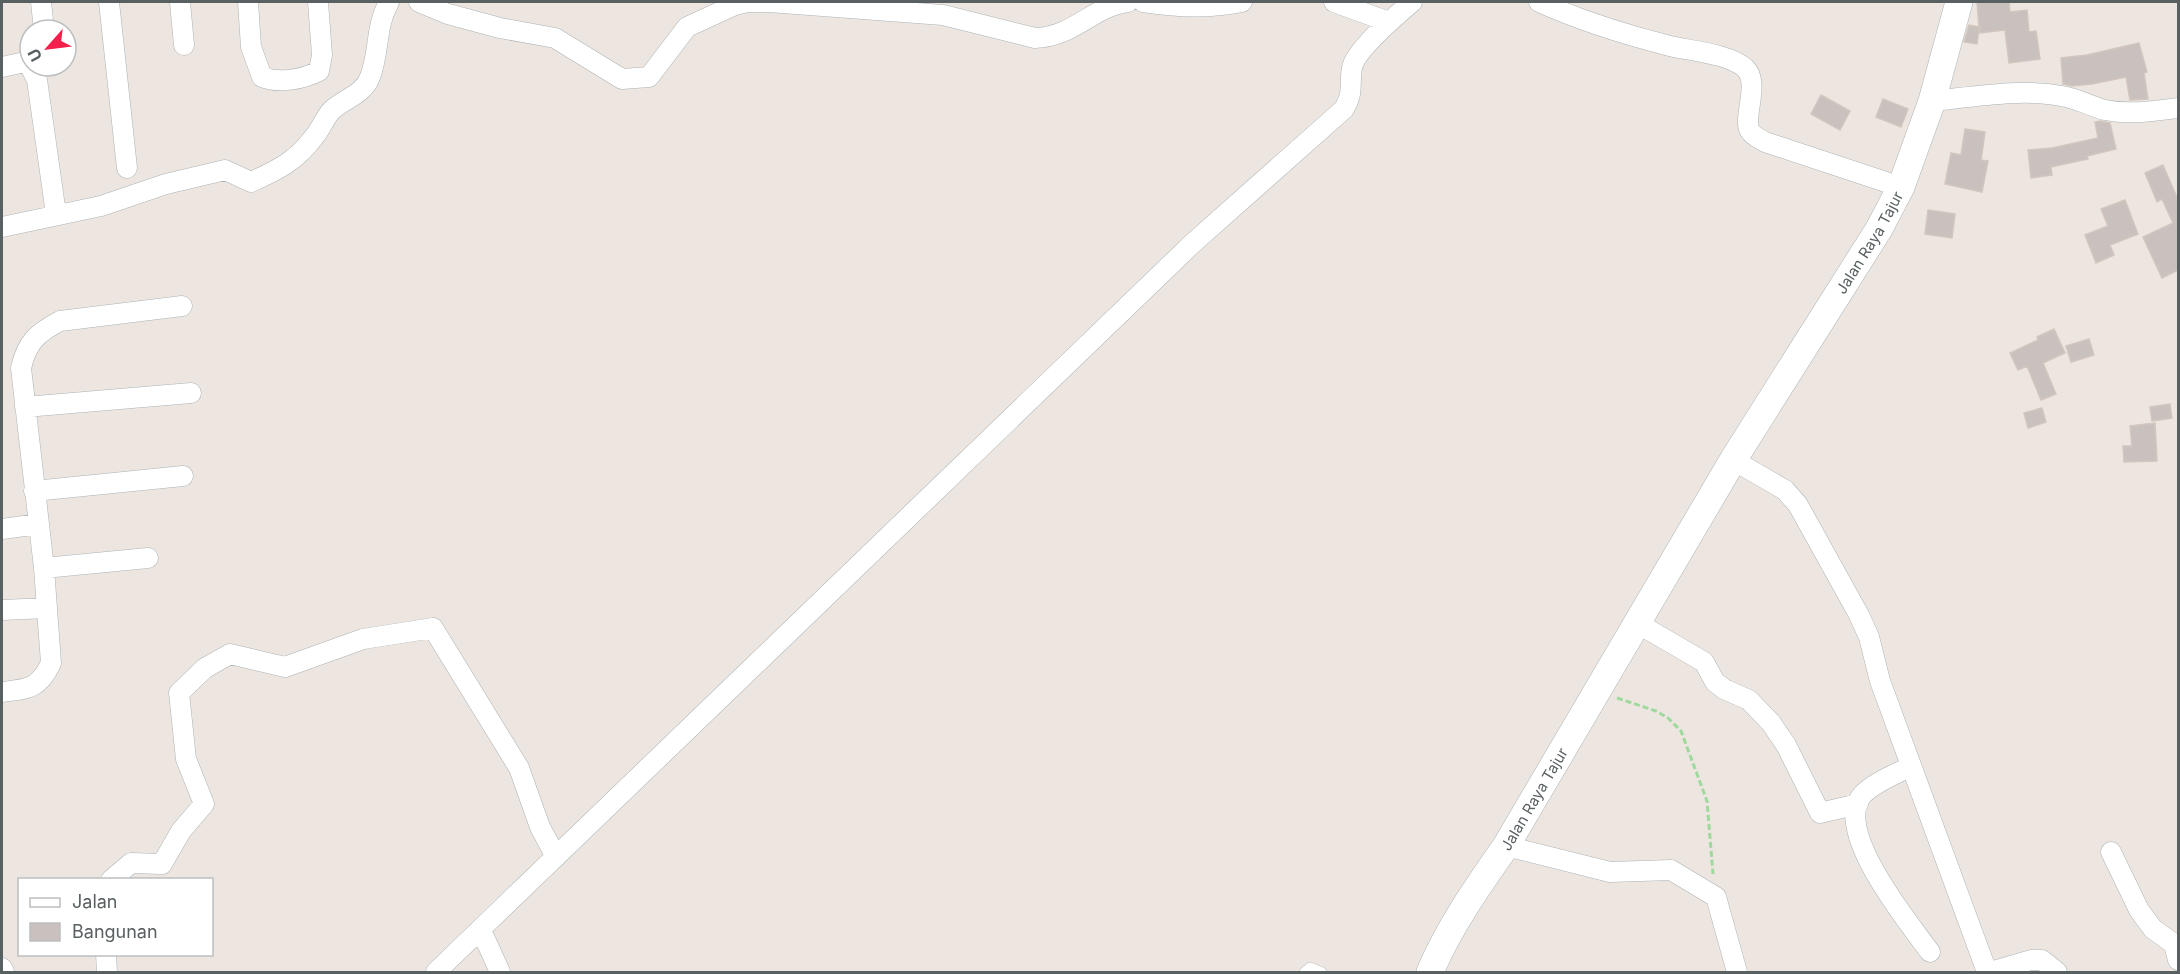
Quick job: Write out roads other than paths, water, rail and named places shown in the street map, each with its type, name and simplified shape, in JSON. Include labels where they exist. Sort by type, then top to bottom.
[{"type":"main road","name":"Jalan Raya Tajur","points":[[1430,972],[1438,952],[1473,892],[1506,846],[1733,460],[1860,261],[1901,187],[1932,101],[1959,2]]},
{"type":"street","points":[[41,2],[43,18]]},
{"type":"street","points":[[109,2],[127,168]]},
{"type":"street","points":[[180,2],[184,45]]},
{"type":"street","points":[[248,2],[251,47],[262,77],[271,81],[308,76],[319,71],[322,55],[318,2]]},
{"type":"street","points":[[2,227],[101,206],[166,184],[225,170],[251,182],[289,164],[303,152],[331,111],[362,90],[370,80],[381,16],[389,2]]},
{"type":"street","points":[[419,2],[448,14],[490,26],[555,38],[622,79],[649,77],[687,27],[713,14],[747,2],[944,15],[1035,38],[1050,38],[1072,29],[1105,8],[1122,2]]},
{"type":"street","points":[[1143,2],[1199,8],[1242,2]]},
{"type":"street","points":[[1334,2],[1389,22]]},
{"type":"street","points":[[436,972],[1185,251],[1344,109],[1352,93],[1352,68],[1356,58],[1389,22],[1412,2]]},
{"type":"street","points":[[1539,2],[1565,14],[1665,45],[1733,62],[1746,69],[1750,76],[1752,90],[1748,128],[1751,133],[1765,141],[1901,187]]},
{"type":"street","points":[[2,67],[18,64]]},
{"type":"street","points":[[37,78],[56,214]]},
{"type":"street","points":[[1932,101],[1996,95],[2040,94],[2061,96],[2105,110],[2134,113],[2178,108]]},
{"type":"street","points":[[2,692],[35,686],[45,676],[51,663],[44,568],[21,368],[24,353],[33,339],[44,329],[60,321],[182,306]]},
{"type":"street","points":[[25,407],[191,393]]},
{"type":"street","points":[[1733,460],[1785,490],[1798,505],[1809,521],[1859,615],[1869,638],[1880,681],[1989,972],[2031,960],[2042,960],[2057,972]]},
{"type":"street","points":[[34,491],[183,476]]},
{"type":"street","points":[[2,529],[39,524]]},
{"type":"street","points":[[44,568],[148,558]]},
{"type":"street","points":[[2,610],[47,608]]},
{"type":"street","points":[[1637,624],[1704,662],[1715,682],[1749,700],[1771,723],[1786,746],[1820,813],[1858,804]]},
{"type":"street","points":[[112,878],[131,863],[162,864],[181,831],[204,804],[186,759],[179,693],[205,668],[230,654],[285,667],[363,639],[434,628],[519,768],[540,827],[556,857]]},
{"type":"street","points":[[1911,766],[1863,794],[1855,818],[1869,861],[1880,883],[1930,952]]},
{"type":"street","points":[[1506,846],[1610,872],[1671,870],[1716,897],[1737,972]]},
{"type":"street","points":[[2111,852],[2139,910],[2153,929],[2174,944],[2178,960]]},
{"type":"street","points":[[481,930],[500,972]]},
{"type":"street","points":[[106,956],[107,972]]},
{"type":"street","points":[[2,968],[4,972]]},
{"type":"lane","points":[[1304,972],[1310,967],[1322,972]]}]
